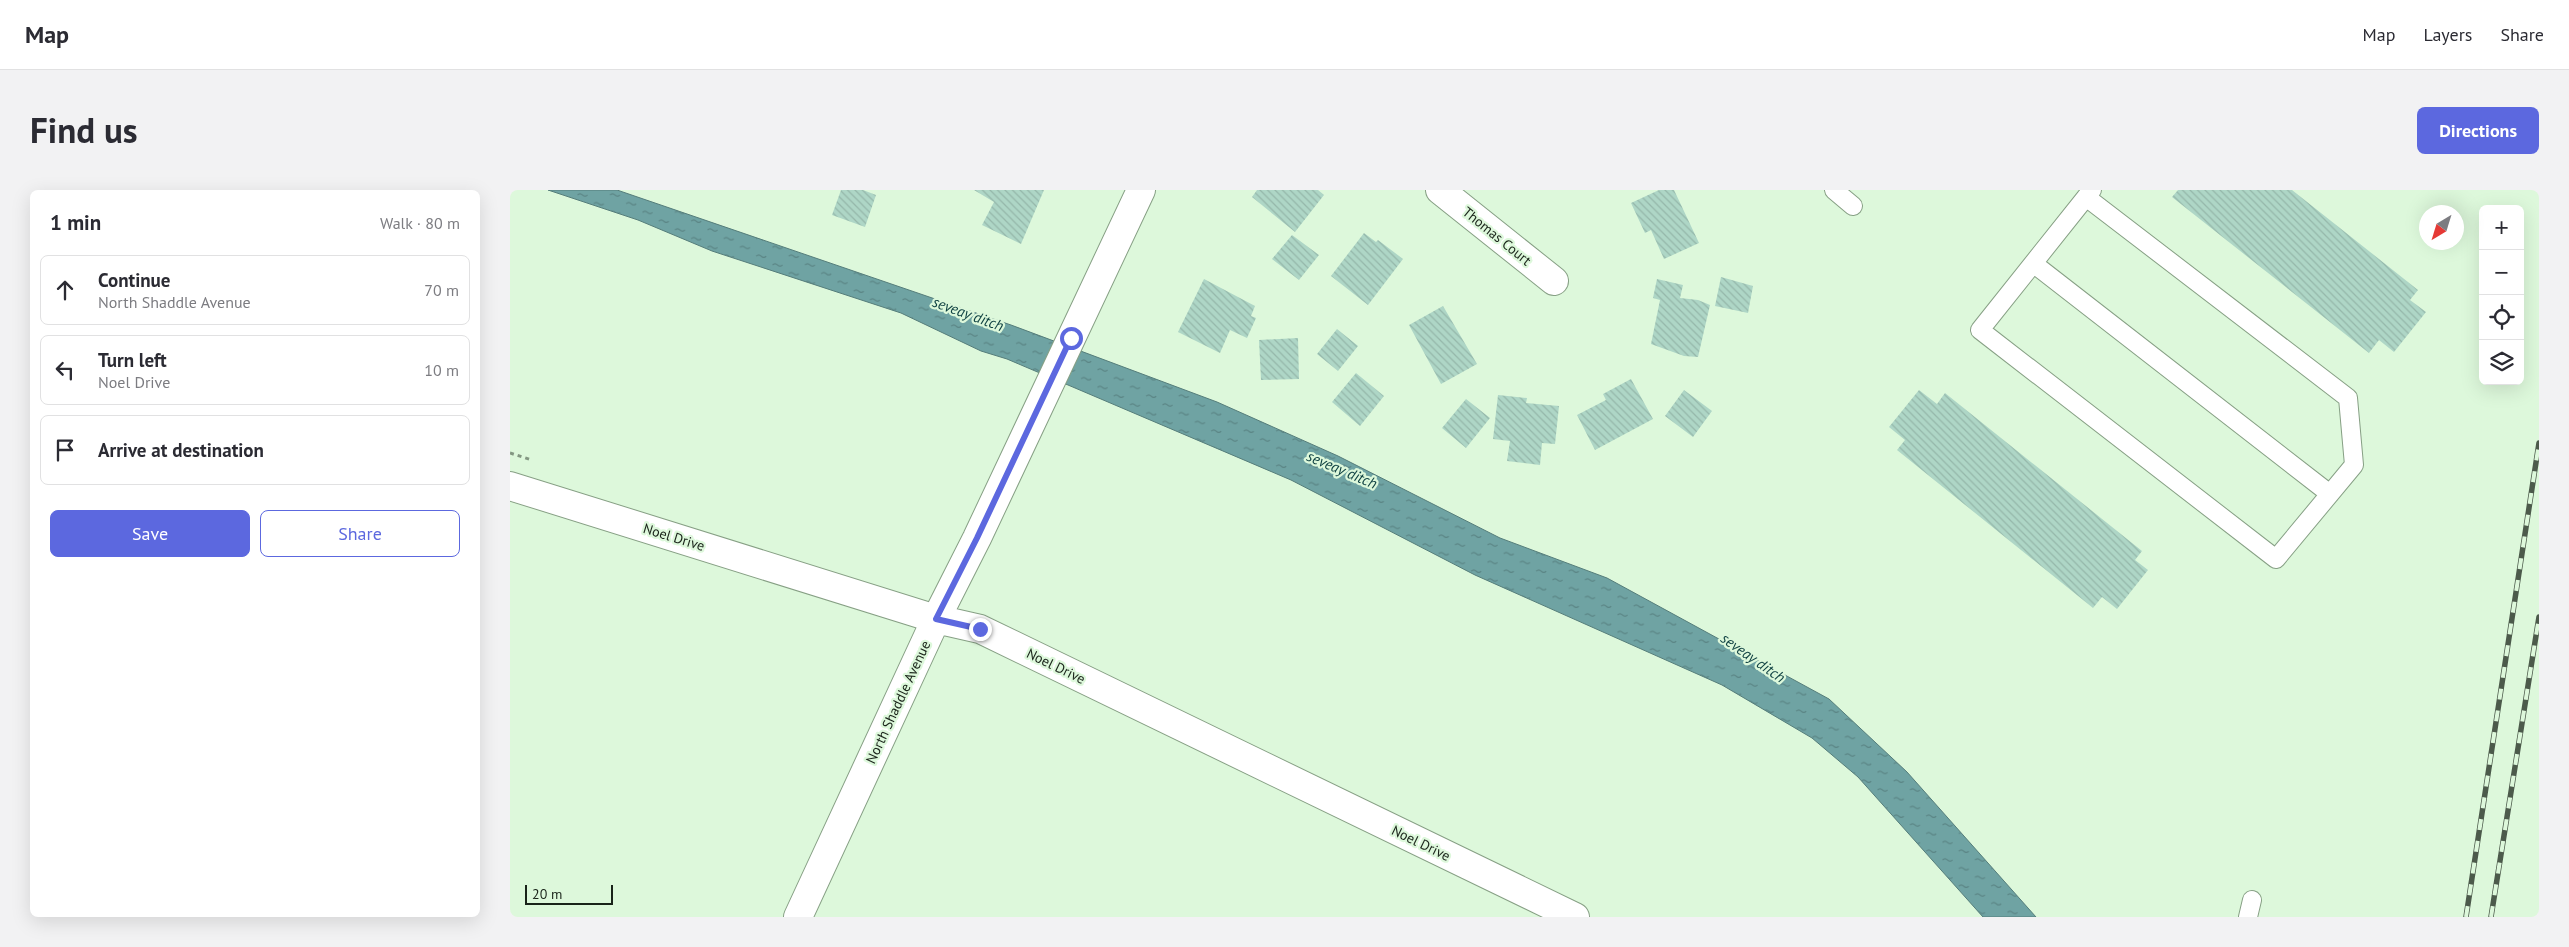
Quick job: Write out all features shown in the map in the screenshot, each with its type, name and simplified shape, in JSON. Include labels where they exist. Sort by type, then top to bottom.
[{"type":"street","name":"North Shaddle Avenue","points":[[798,917],[936,619],[977,538],[1141,190]]},
{"type":"street","name":"Thomas Court","points":[[1440,190],[1554,281]]},
{"type":"street","name":"Noel Drive","points":[[510,486],[936,619],[980,629],[1575,917]]},
{"type":"lane","points":[[1834,190],[1853,206]]},
{"type":"lane","points":[[2089,193],[2348,398],[2354,466],[2276,559],[1980,330],[2034,264],[2089,193]]},
{"type":"lane","points":[[2034,264],[2330,494]]},
{"type":"water","name":"seveay ditch","points":[[548,190],[617,190],[1011,325],[1217,402],[1338,456],[1500,538],[1607,578],[1829,699],[1907,772],[2036,917],[1983,917],[1858,777],[1812,738],[1722,685],[1475,575],[1291,480],[1007,359],[981,351],[901,313],[712,251],[638,220]]},
{"type":"building","points":[[841,190],[863,190],[876,195],[865,227],[832,215]]},
{"type":"building","points":[[974,190],[1044,190],[1021,244],[982,225],[994,202]]},
{"type":"building","points":[[1257,190],[1318,190],[1324,195],[1295,232],[1252,197]]},
{"type":"building","points":[[1659,190],[1674,190],[1699,243],[1664,259],[1651,230],[1645,233],[1631,203]]},
{"type":"building","points":[[2178,190],[2292,190],[2418,290],[2410,300],[2426,312],[2394,352],[2379,340],[2369,353],[2172,197]]},
{"type":"building","points":[[1364,233],[1376,242],[1378,240],[1403,259],[1368,305],[1331,276]]},
{"type":"building","points":[[1292,235],[1319,255],[1299,280],[1272,259]]},
{"type":"building","points":[[1721,277],[1753,286],[1748,313],[1715,306]]},
{"type":"building","points":[[1204,279],[1255,306],[1251,316],[1256,318],[1247,338],[1230,330],[1220,353],[1178,332]]},
{"type":"building","points":[[1657,279],[1683,285],[1680,298],[1698,300],[1710,305],[1698,357],[1684,356],[1651,344],[1660,300],[1653,298]]},
{"type":"building","points":[[1443,306],[1477,364],[1441,384],[1409,325]]},
{"type":"building","points":[[1337,329],[1358,346],[1338,371],[1317,354]]},
{"type":"building","points":[[1298,338],[1299,379],[1261,380],[1259,340]]},
{"type":"building","points":[[1356,373],[1384,396],[1360,426],[1332,402]]},
{"type":"building","points":[[1631,379],[1653,419],[1595,450],[1577,415],[1606,400],[1603,394]]},
{"type":"building","points":[[1684,390],[1712,411],[1693,437],[1665,416]]},
{"type":"building","points":[[1919,390],[1937,404],[1945,393],[2142,551],[2135,560],[2148,570],[2117,609],[2102,597],[2093,608],[1897,450],[1905,440],[1889,427]]},
{"type":"building","points":[[1498,395],[1527,398],[1526,403],[1559,406],[1555,444],[1542,443],[1540,465],[1507,461],[1510,441],[1493,439]]},
{"type":"building","points":[[1466,399],[1490,418],[1466,448],[1442,428]]},
{"type":"railway","points":[[2466,917],[2539,443]]},
{"type":"railway","points":[[2491,917],[2539,617]]},
{"type":"route","points":[[980,629],[936,619],[977,538],[1071,338]]}]
